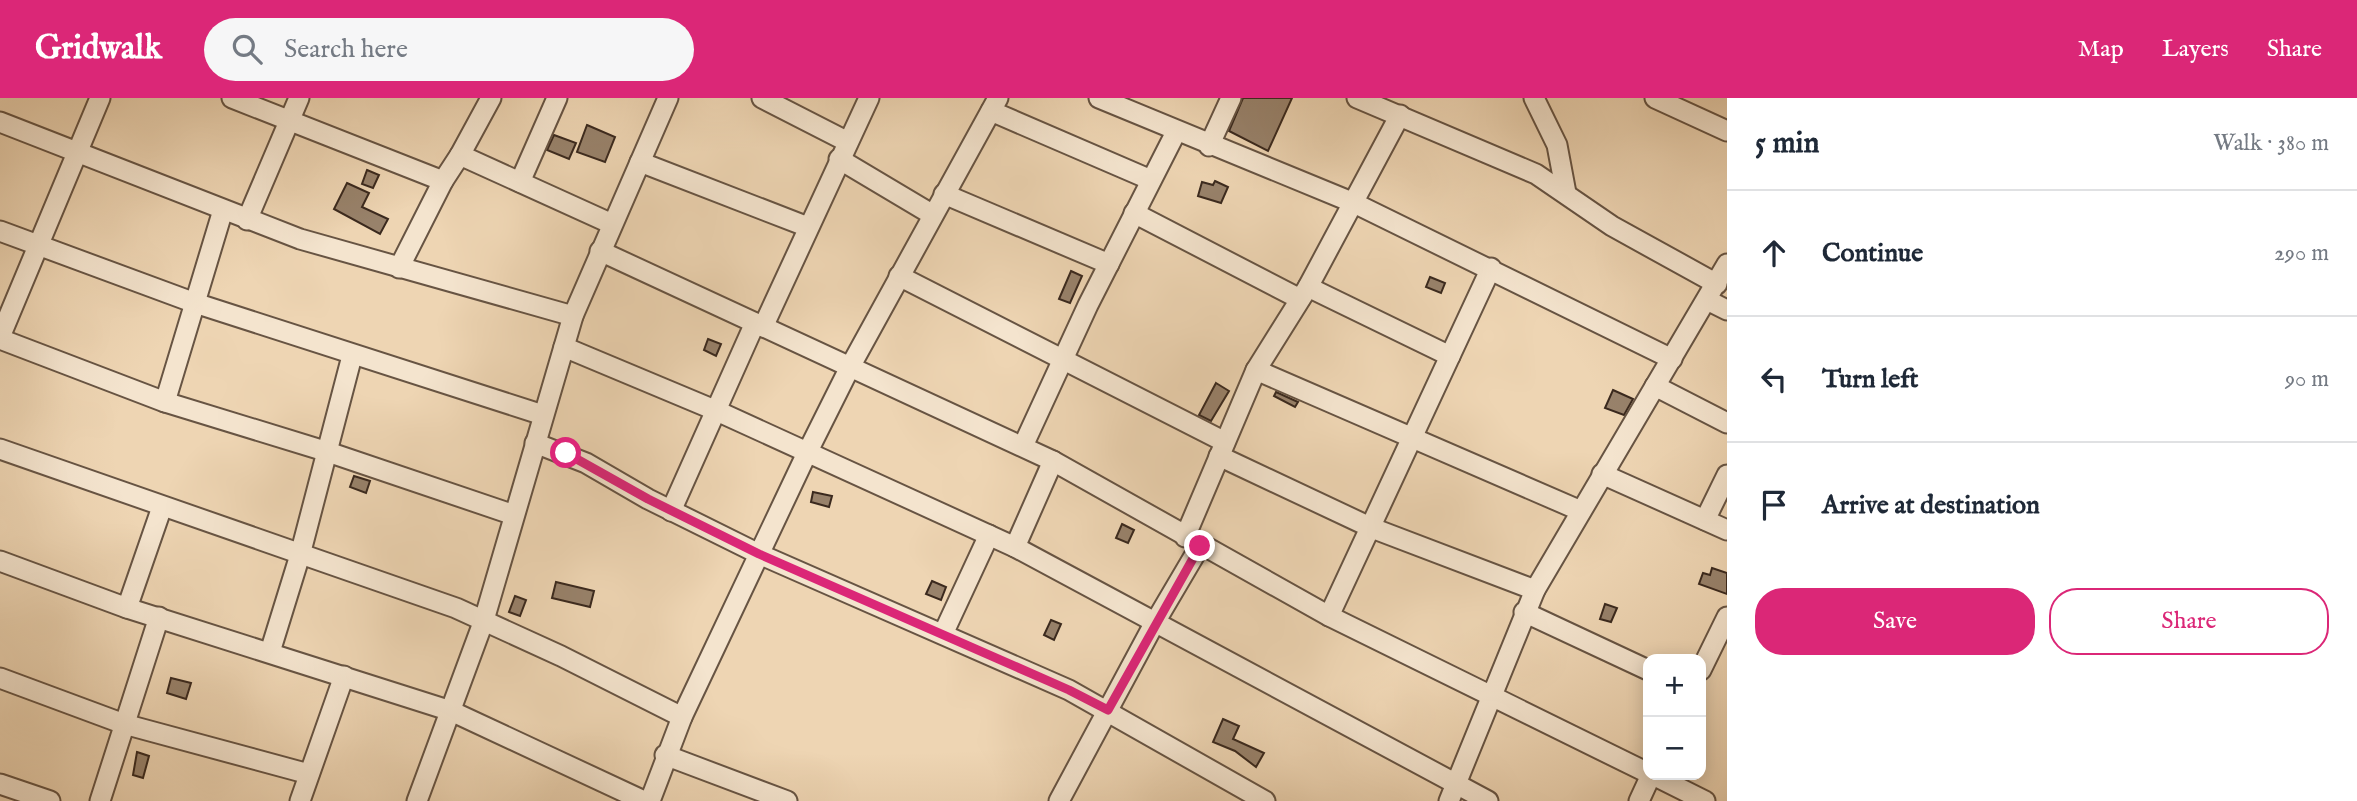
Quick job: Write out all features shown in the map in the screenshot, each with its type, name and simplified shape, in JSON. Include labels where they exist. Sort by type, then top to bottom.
[{"type":"street","points":[[100,98],[0,338],[164,402],[328,452],[514,515]]},
{"type":"street","points":[[232,98],[443,181]]},
{"type":"street","points":[[247,219],[299,98]]},
{"type":"street","points":[[520,182],[557,98]]},
{"type":"street","points":[[416,801],[484,620],[573,316],[668,98]]},
{"type":"street","points":[[762,98],[843,150],[933,215]]},
{"type":"street","points":[[671,511],[869,98]]},
{"type":"street","points":[[1099,98],[1209,146],[1354,203],[1672,359]]},
{"type":"street","points":[[1209,146],[1231,98]]},
{"type":"street","points":[[1357,98],[1536,174],[1712,292],[1727,310]]},
{"type":"street","points":[[1534,98],[1557,145],[1566,192]]},
{"type":"street","points":[[1655,98],[1727,131]]},
{"type":"street","points":[[399,268],[443,181],[460,155],[486,100]]},
{"type":"street","points":[[650,801],[665,755],[682,717],[807,453],[850,367],[994,104],[1151,180]]},
{"type":"street","points":[[1059,801],[1154,624],[1192,541],[1222,449],[1256,370],[1304,293],[1400,115]]},
{"type":"street","points":[[0,122],[324,247],[573,316]]},
{"type":"street","points":[[1023,446],[1108,264],[1176,132]]},
{"type":"street","points":[[460,155],[612,224]]},
{"type":"street","points":[[640,162],[808,227]]},
{"type":"street","points":[[944,194],[1108,264]]},
{"type":"street","points":[[164,402],[223,210]]},
{"type":"street","points":[[1134,212],[1304,293],[1450,356]]},
{"type":"street","points":[[0,231],[195,303],[352,356],[543,415]]},
{"type":"street","points":[[600,251],[1023,446],[1329,616],[1492,693],[1643,770]]},
{"type":"street","points":[[1452,794],[1535,590],[1727,264]]},
{"type":"street","points":[[1329,616],[1413,441],[1491,268]]},
{"type":"street","points":[[900,275],[1063,358],[1222,449],[1372,528],[1535,590]]},
{"type":"street","points":[[564,347],[717,411],[1015,547],[1452,794],[1488,801]]},
{"type":"street","points":[[270,652],[300,555],[352,356]]},
{"type":"street","points":[[1256,370],[1413,441],[1581,511]]},
{"type":"street","points":[[1655,386],[1727,423]]},
{"type":"street","points":[[534,443],[586,463],[671,511],[759,554],[1108,710],[1265,801]]},
{"type":"street","points":[[0,449],[433,599],[484,620],[682,717]]},
{"type":"street","points":[[1015,547],[1053,461]]},
{"type":"street","points":[[1602,474],[1727,530]]},
{"type":"street","points":[[1705,520],[1727,475]]},
{"type":"street","points":[[127,608],[162,507]]},
{"type":"street","points":[[943,634],[989,535]]},
{"type":"street","points":[[0,561],[127,608],[451,711],[644,801]]},
{"type":"street","points":[[1524,612],[1643,668]]},
{"type":"street","points":[[100,801],[159,617]]},
{"type":"street","points":[[1706,660],[1727,617]]},
{"type":"street","points":[[300,801],[344,676]]},
{"type":"street","points":[[0,678],[124,724],[309,774]]},
{"type":"street","points":[[665,755],[787,801]]},
{"type":"street","points":[[1639,801],[1648,780]]},
{"type":"street","points":[[1663,780],[1705,801]]},
{"type":"street","points":[[0,784],[50,801]]},
{"type":"building","points":[[1243,98],[1292,98],[1268,151],[1229,131]]},
{"type":"building","points":[[587,125],[615,137],[605,162],[577,152]]},
{"type":"building","points":[[554,135],[576,143],[569,159],[547,150]]},
{"type":"building","points":[[367,170],[379,175],[373,188],[362,184]]},
{"type":"building","points":[[1215,181],[1228,187],[1221,203],[1198,196],[1202,182],[1213,185]]},
{"type":"building","points":[[347,183],[369,193],[362,207],[388,219],[380,234],[334,209]]},
{"type":"building","points":[[1071,271],[1082,276],[1070,303],[1059,299]]},
{"type":"building","points":[[1430,277],[1445,283],[1441,293],[1426,287]]},
{"type":"building","points":[[708,339],[721,344],[716,356],[704,350]]},
{"type":"building","points":[[1216,383],[1229,391],[1211,421],[1199,415]]},
{"type":"building","points":[[1613,390],[1633,399],[1624,415],[1605,408]]},
{"type":"building","points":[[1276,392],[1298,402],[1295,407],[1274,396]]},
{"type":"building","points":[[354,476],[370,481],[366,493],[350,487]]},
{"type":"building","points":[[813,492],[832,496],[829,507],[811,502]]},
{"type":"building","points":[[1122,524],[1134,530],[1128,543],[1116,538]]},
{"type":"building","points":[[1712,568],[1727,573],[1727,594],[1699,584],[1703,573],[1710,575]]},
{"type":"building","points":[[932,581],[946,587],[941,600],[926,594]]},
{"type":"building","points":[[556,582],[594,591],[590,607],[552,598]]},
{"type":"building","points":[[515,596],[526,600],[520,616],[509,612]]},
{"type":"building","points":[[1605,604],[1617,608],[1611,622],[1600,619]]},
{"type":"building","points":[[1051,620],[1061,624],[1054,640],[1044,635]]},
{"type":"building","points":[[171,678],[191,683],[186,699],[167,693]]},
{"type":"building","points":[[1223,719],[1239,726],[1233,739],[1264,753],[1256,767],[1235,751],[1213,742]]},
{"type":"building","points":[[137,752],[149,756],[143,778],[133,775]]},
{"type":"route","points":[[566,453],[648,499],[759,554],[1069,690],[1108,710],[1200,546]]}]
